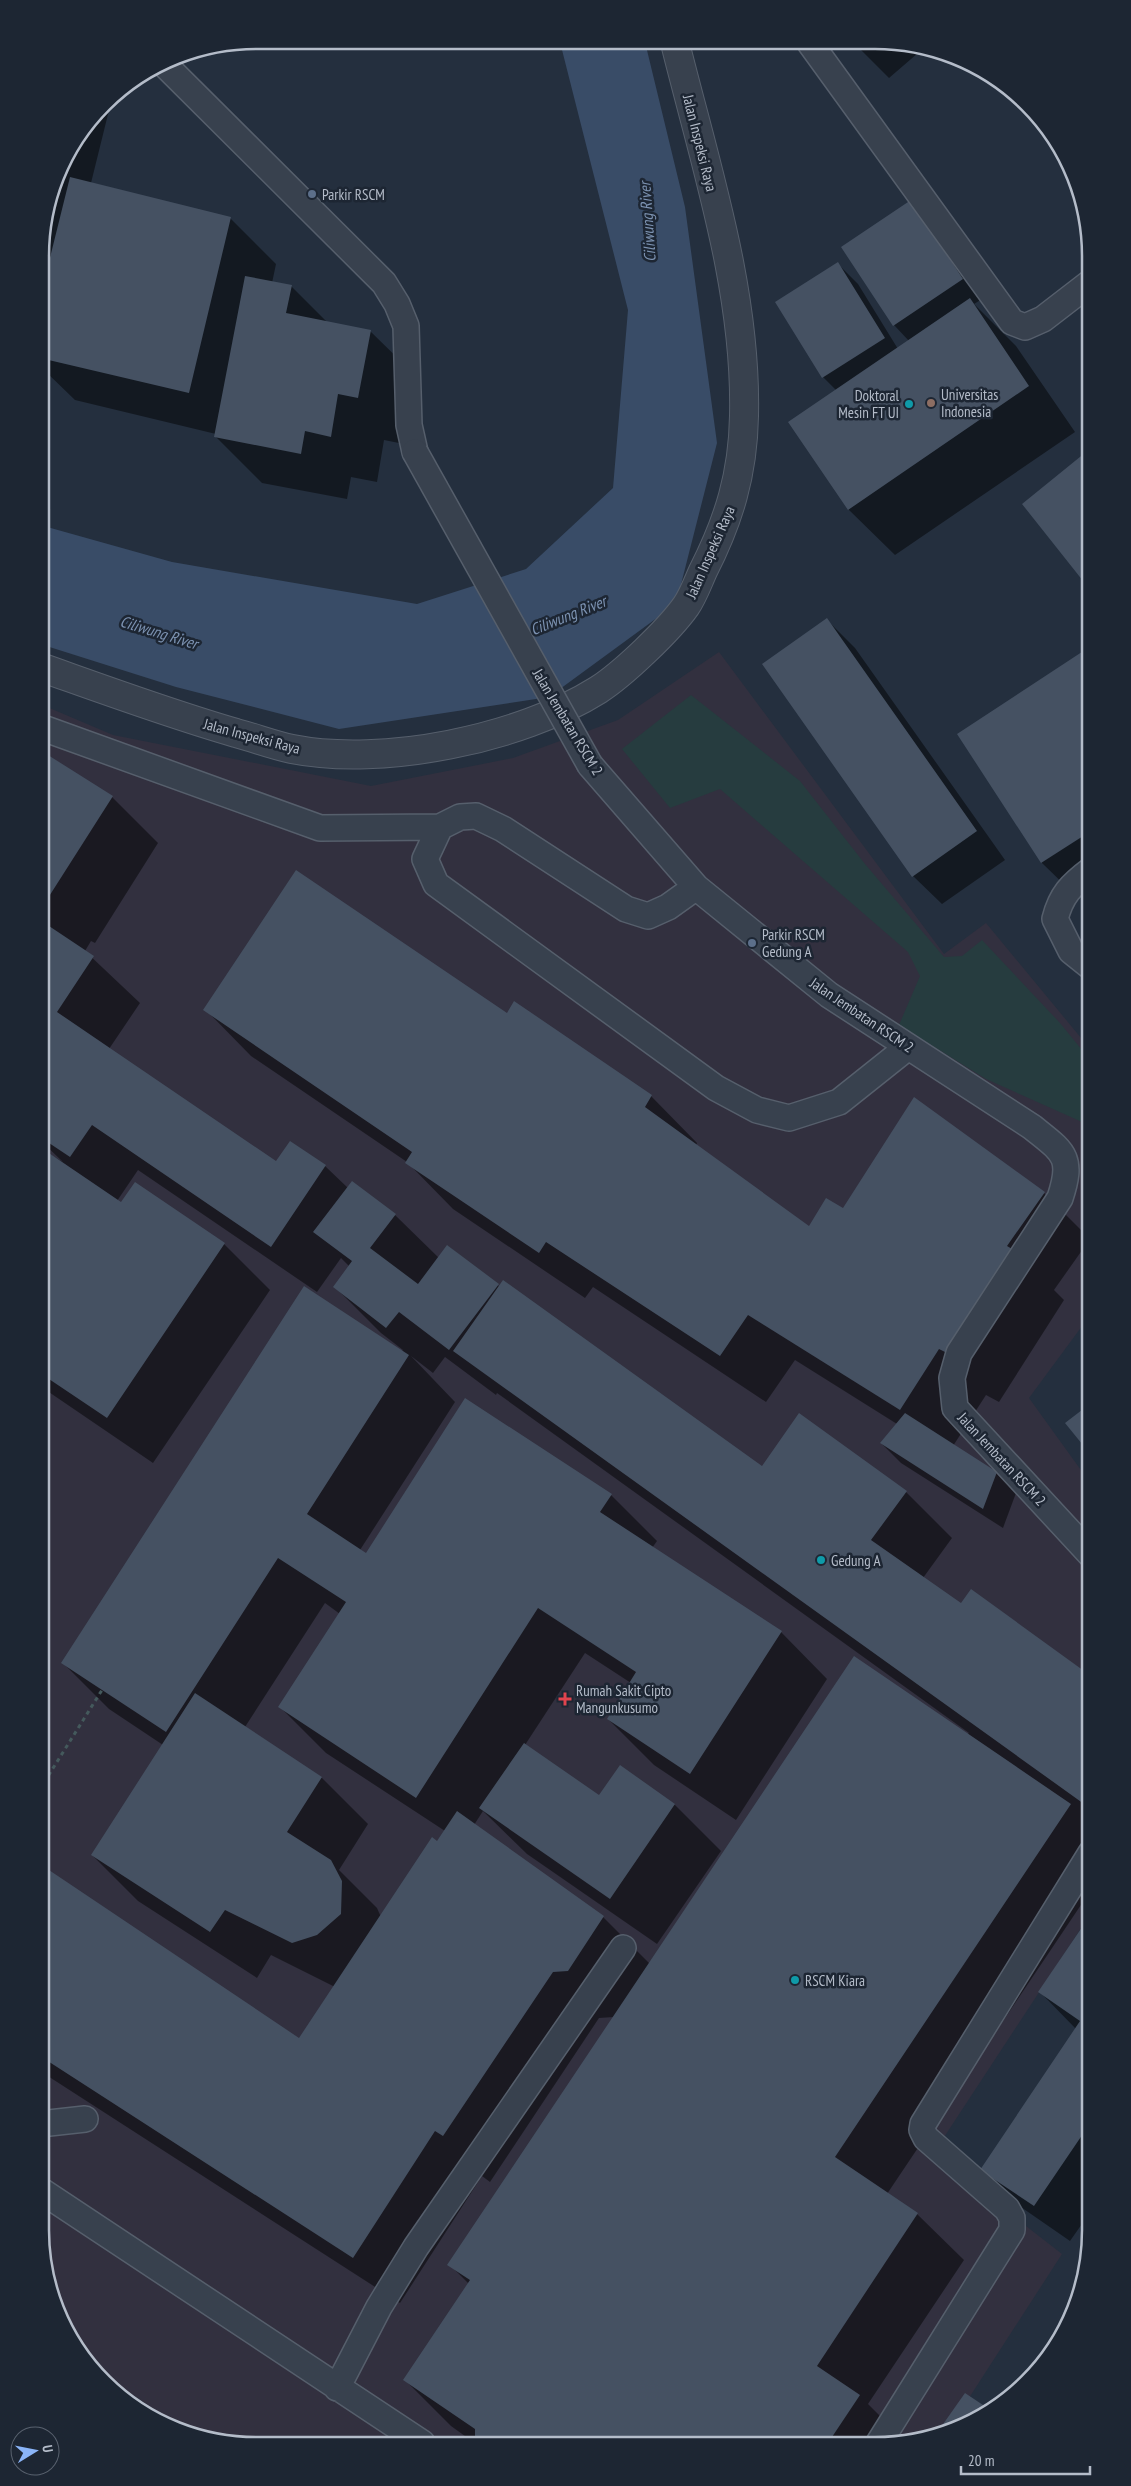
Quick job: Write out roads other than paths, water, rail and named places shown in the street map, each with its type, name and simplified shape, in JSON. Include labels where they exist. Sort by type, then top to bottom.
[{"type":"street","name":"Jalan Inspeksi Raya","points":[[49,670],[176,716],[284,746],[353,755],[399,752],[458,744],[534,722],[598,690],[641,654],[686,605],[714,549],[737,489],[744,418],[742,341],[727,257],[676,49]]},
{"type":"lane","points":[[814,49],[1012,322],[1026,327],[1044,319],[1082,289]]},
{"type":"lane","name":"Jalan Jembatan RSCM 2","points":[[169,68],[384,283],[406,326],[409,425],[415,452],[590,765],[696,887],[829,995],[1032,1127],[1060,1150],[1066,1163],[1066,1181],[1060,1198],[960,1353],[952,1378],[956,1408],[1082,1545]]},
{"type":"lane","points":[[49,731],[320,828],[440,827],[460,817],[476,816],[503,829],[626,909],[648,916],[668,907],[696,887]]},
{"type":"lane","points":[[440,827],[425,859],[436,884],[716,1088],[757,1110],[789,1118],[839,1102],[908,1047]]},
{"type":"lane","points":[[1082,877],[1060,900],[1055,919],[1071,951],[1082,960]]},
{"type":"lane","points":[[882,2437],[1012,2230],[1012,2218],[1007,2209],[926,2138],[922,2130],[923,2124],[1082,1868]]},
{"type":"lane","points":[[337,2388],[379,2307],[416,2247],[623,1948]]},
{"type":"lane","points":[[49,2123],[86,2119]]},
{"type":"lane","points":[[49,2196],[413,2437]]},
{"type":"water","name":"Ciliwung River","points":[[562,49],[647,49],[685,207],[717,443],[676,604],[549,697],[339,729],[176,687],[49,647],[49,528],[172,562],[417,604],[526,569],[613,488],[628,310]]},
{"type":"place","name":"Parkir RSCM","points":[[312,194]]},
{"type":"place","name":"Universitas Indonesia","points":[[931,403]]},
{"type":"place","name":"Doktoral Mesin FT UI","points":[[909,404]]},
{"type":"place","name":"Parkir RSCM Gedung A","points":[[752,943]]},
{"type":"place","name":"Gedung A","points":[[821,1560]]},
{"type":"place","name":"Rumah Sakit Cipto Mangunkusumo","points":[[565,1699]]},
{"type":"place","name":"RSCM Kiara","points":[[795,1980]]}]
